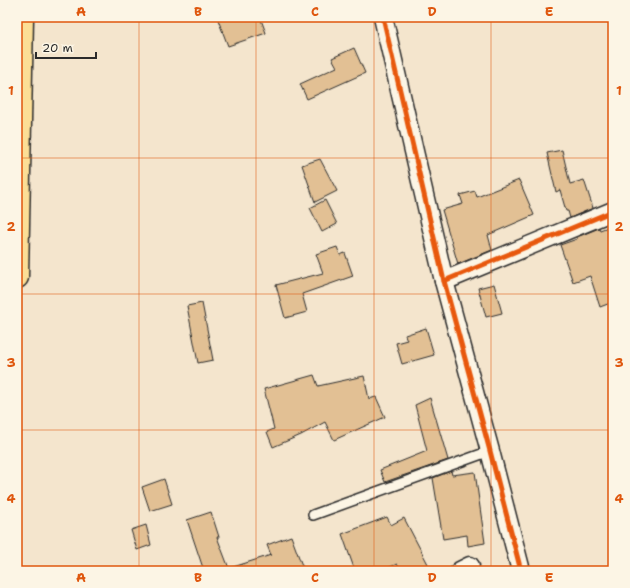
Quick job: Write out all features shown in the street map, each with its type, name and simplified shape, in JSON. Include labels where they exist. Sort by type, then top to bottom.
[{"type":"highway","points":[[17,277],[22,17]]},
{"type":"street","points":[[382,17],[444,281],[521,571]]},
{"type":"street","points":[[444,281],[613,211]]},
{"type":"lane","points":[[313,515],[490,450]]},
{"type":"building","points":[[217,17],[260,17],[266,33],[228,46]]},
{"type":"building","points":[[354,48],[365,73],[307,99],[300,84],[337,67],[332,58]]},
{"type":"building","points":[[562,150],[570,184],[584,180],[593,208],[570,218],[568,211],[566,211],[560,190],[556,192],[547,153]]},
{"type":"building","points":[[320,159],[337,191],[315,202],[302,165]]},
{"type":"building","points":[[519,180],[534,215],[488,235],[492,250],[458,264],[442,210],[463,204],[460,195],[475,191],[477,197]]},
{"type":"building","points":[[325,200],[337,224],[322,232],[310,208]]},
{"type":"building","points":[[608,227],[613,241],[613,302],[600,307],[590,276],[573,282],[560,245],[577,239],[577,237],[599,228],[600,230]]},
{"type":"building","points":[[337,247],[340,255],[345,253],[353,276],[302,294],[307,312],[285,318],[276,285],[323,273],[316,254]]},
{"type":"building","points":[[494,284],[502,313],[486,317],[478,288]]},
{"type":"building","points":[[202,303],[213,360],[198,363],[187,306]]},
{"type":"building","points":[[426,328],[434,355],[402,364],[396,343],[407,340],[405,335]]},
{"type":"building","points":[[314,375],[318,386],[364,376],[369,399],[376,397],[385,417],[334,440],[325,422],[301,435],[273,447],[267,432],[274,429],[264,389]]},
{"type":"building","points":[[430,398],[448,460],[385,482],[380,470],[427,451],[415,405]]},
{"type":"building","points":[[451,471],[452,475],[475,472],[485,543],[468,546],[467,535],[443,539],[433,478]]},
{"type":"building","points":[[164,479],[172,504],[150,511],[142,487]]},
{"type":"building","points":[[211,512],[219,537],[217,537],[230,571],[204,571],[187,520]]},
{"type":"building","points":[[387,517],[391,525],[404,518],[428,564],[416,571],[401,571],[397,564],[381,571],[355,571],[342,534]]},
{"type":"building","points":[[146,525],[151,545],[137,550],[131,530]]},
{"type":"building","points":[[291,536],[304,571],[231,571],[230,568],[271,555],[267,545]]},
{"type":"cycle path","points":[[383,17],[444,281],[521,571]]},
{"type":"cycle path","points":[[444,281],[613,211]]}]
